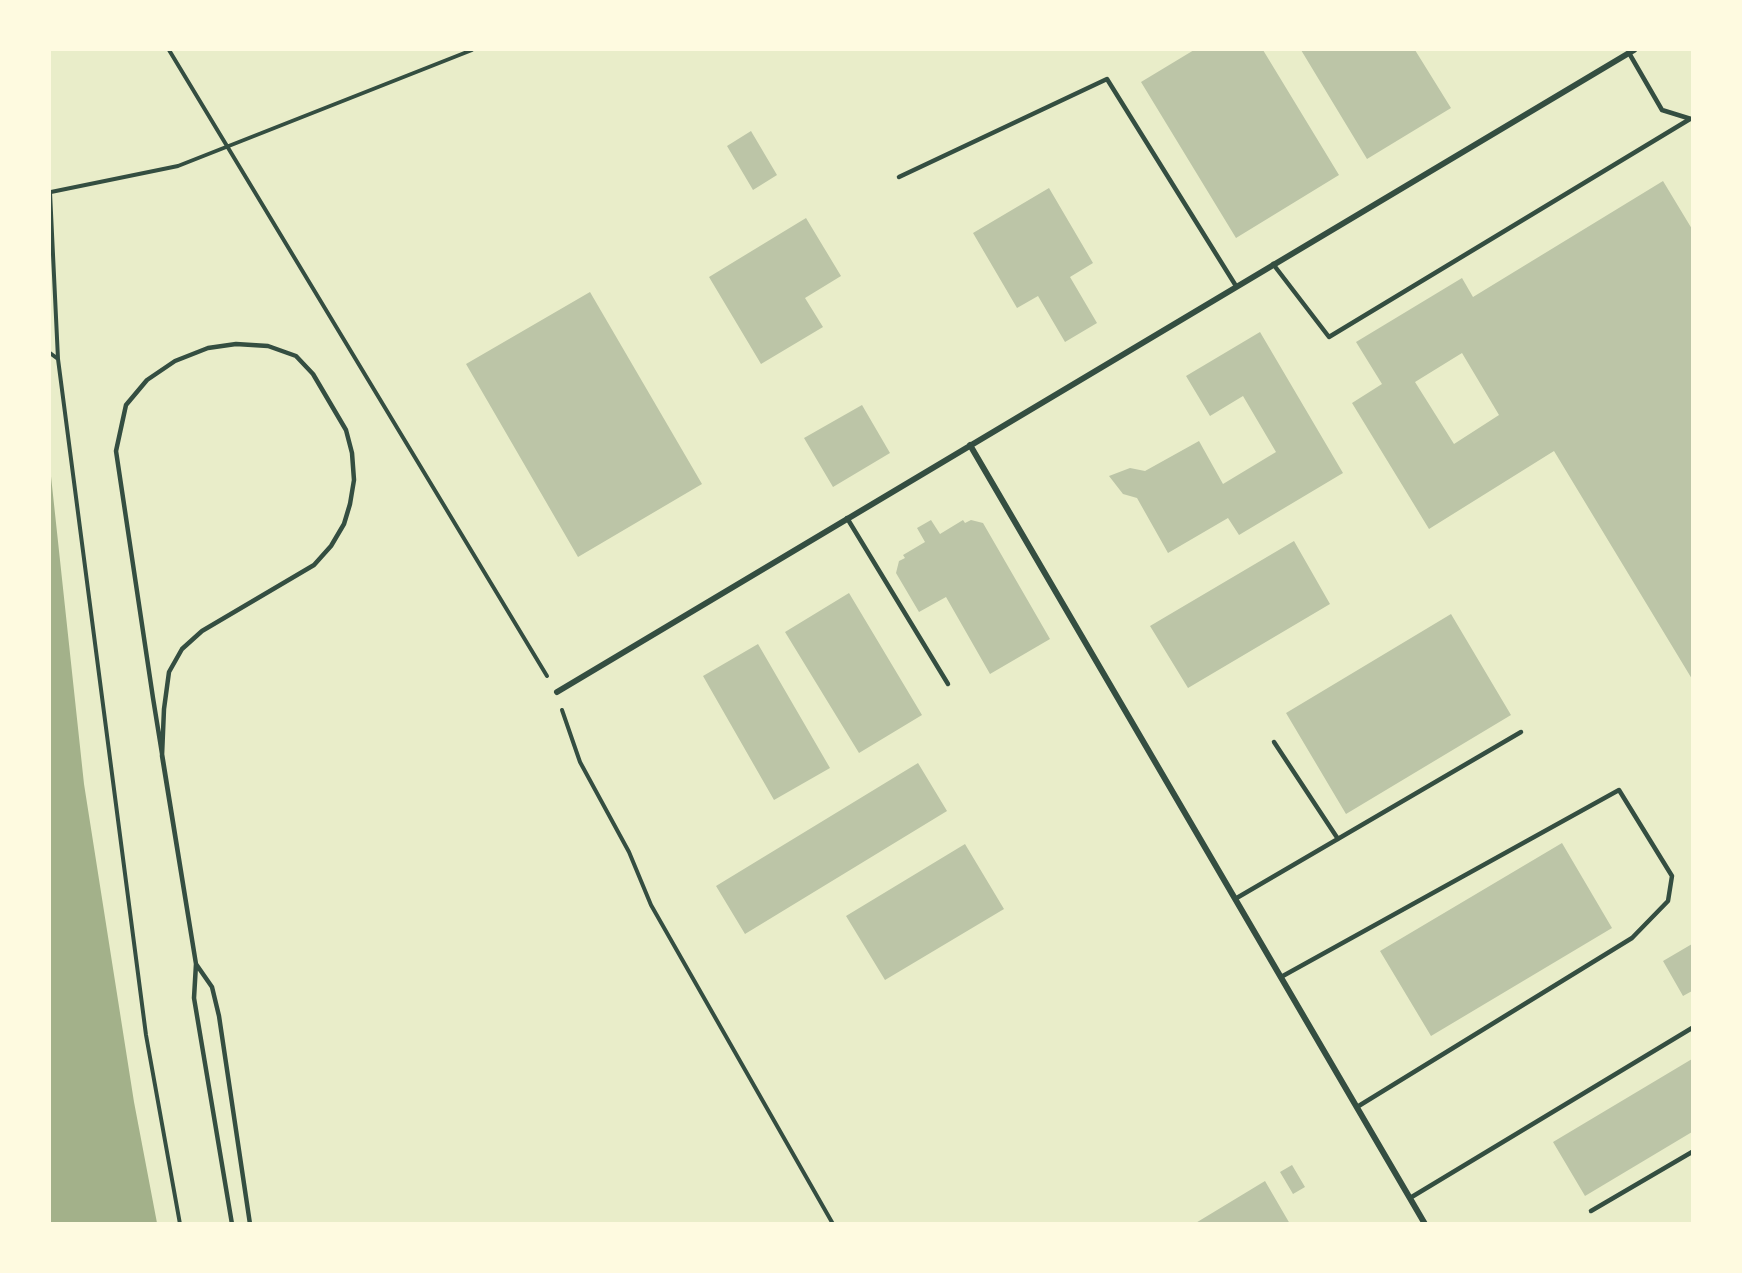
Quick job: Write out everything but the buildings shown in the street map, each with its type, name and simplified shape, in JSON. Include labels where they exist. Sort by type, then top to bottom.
[{"type":"street","points":[[556,692],[1632,51]]},
{"type":"street","points":[[969,445],[1425,1224]]},
{"type":"lane","points":[[1632,51],[1662,110],[1691,119]]},
{"type":"lane","points":[[899,177],[1107,79],[1236,286]]},
{"type":"lane","points":[[1273,264],[1329,337],[1691,119]]},
{"type":"lane","points":[[189,918],[185,895],[153,698],[116,451],[126,405],[147,380],[175,361],[208,348],[236,344],[268,346],[296,356],[313,374],[346,430],[352,453],[354,480],[344,524],[331,546],[314,565],[202,631],[182,649],[169,672],[164,709],[162,756],[196,964],[194,998],[232,1224]]},
{"type":"lane","points":[[847,518],[948,684]]},
{"type":"lane","points":[[1235,899],[1521,732]]},
{"type":"lane","points":[[1274,742],[1338,839]]},
{"type":"lane","points":[[1281,977],[1619,790],[1672,876],[1668,901],[1632,938],[1357,1107]]},
{"type":"lane","points":[[196,964],[212,987],[219,1016],[250,1224]]},
{"type":"lane","points":[[1410,1198],[1692,1029]]},
{"type":"lane","points":[[1591,1211],[1692,1152]]},
{"type":"path","points":[[169,50],[556,692],[580,762],[628,852],[651,905],[833,1224]]},
{"type":"path","points":[[180,1224],[146,1035],[58,359],[50,192],[178,166],[472,50]]},
{"type":"path","points":[[50,353],[58,359]]},
{"type":"shaded area","points":[[50,467],[84,784],[134,1102],[157,1223],[50,1223]]}]
